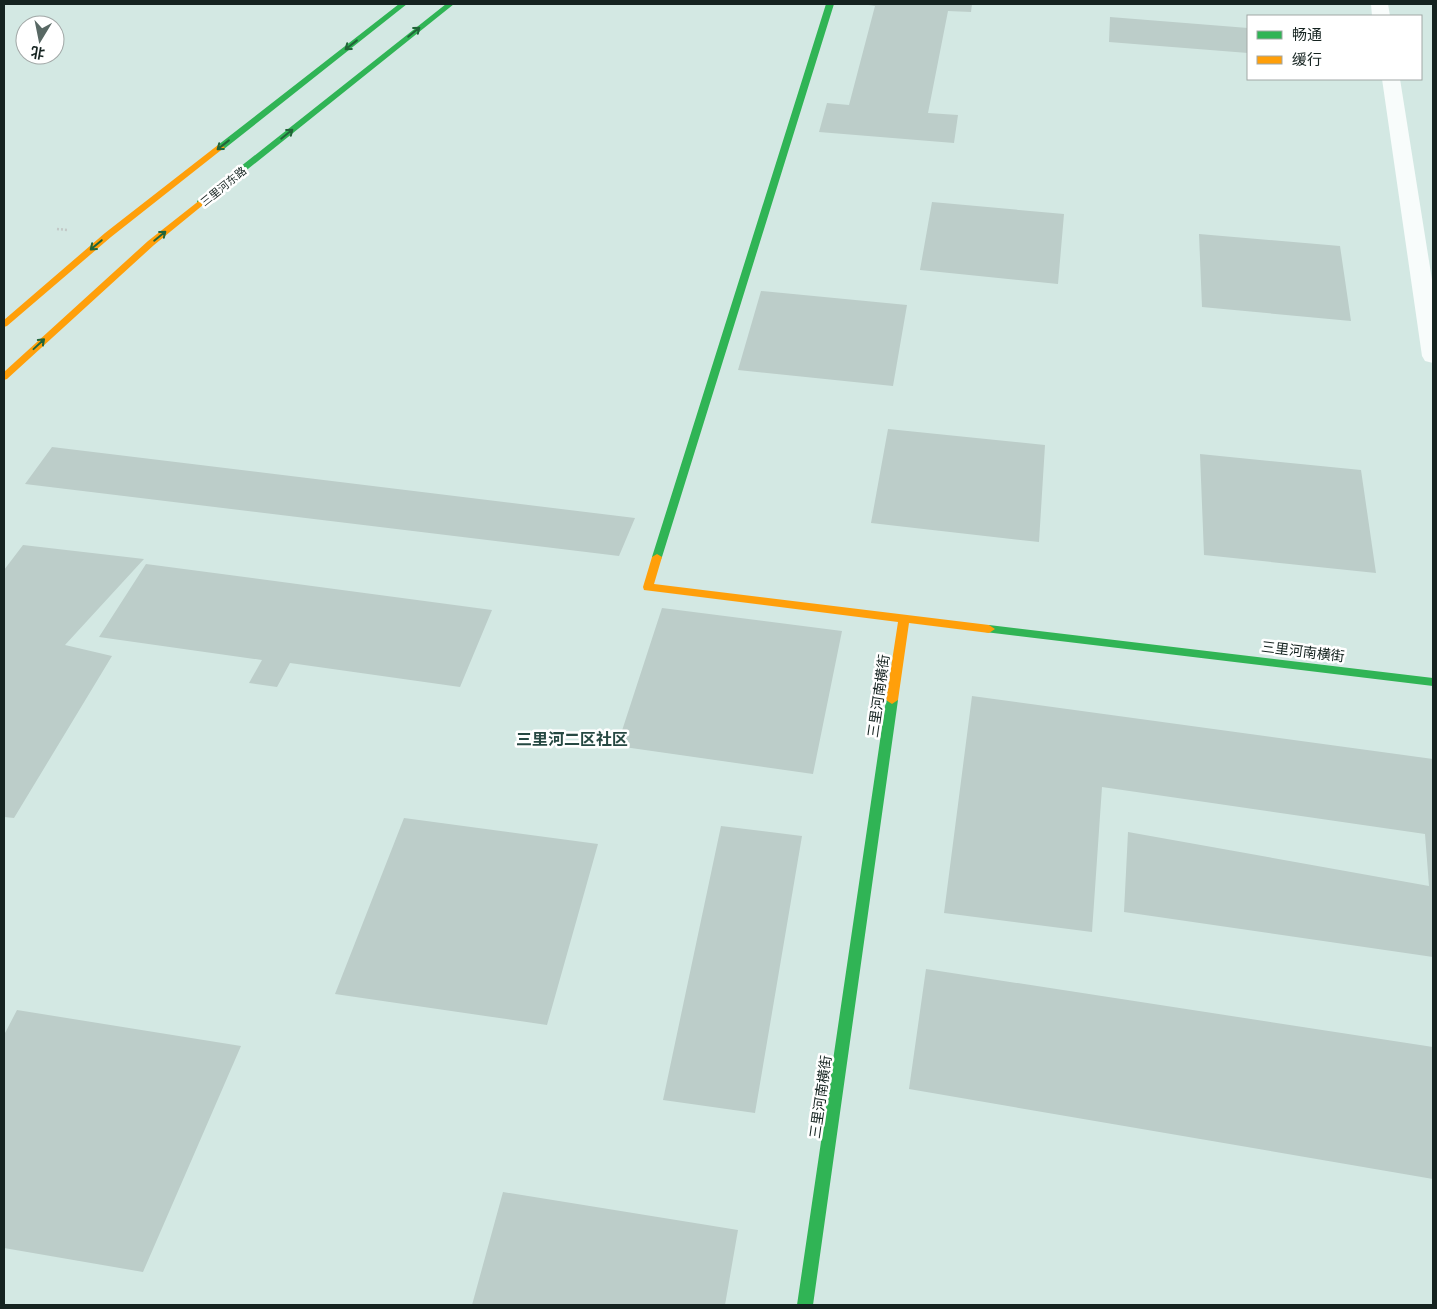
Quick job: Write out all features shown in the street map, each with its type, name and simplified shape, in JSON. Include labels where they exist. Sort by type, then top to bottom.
[{"type":"street","points":[[4,324],[108,235],[404,4]]},
{"type":"street","name":"三里河东路","points":[[4,377],[151,243],[450,4]]},
{"type":"street","points":[[830,4],[648,587],[904,619]]},
{"type":"street","points":[[1391,80],[1433,356]]},
{"type":"street","name":"三里河南横街","points":[[805,1305],[904,619],[1433,682]]},
{"type":"building","points":[[862,4],[972,4],[971,12],[948,11],[928,113],[958,115],[954,143],[819,132],[827,103],[849,105],[875,6]]},
{"type":"building","points":[[1110,17],[1247,28],[1247,53],[1109,42]]},
{"type":"building","points":[[932,202],[1064,214],[1058,284],[920,270]]},
{"type":"building","points":[[1199,234],[1340,246],[1351,321],[1202,307]]},
{"type":"building","points":[[761,291],[907,305],[893,386],[738,370]]},
{"type":"building","points":[[888,429],[1045,445],[1039,542],[871,523]]},
{"type":"building","points":[[52,447],[635,518],[619,556],[25,484]]},
{"type":"building","points":[[1200,454],[1361,470],[1376,573],[1204,555]]},
{"type":"building","points":[[23,545],[144,559],[65,645],[112,656],[14,818],[4,817],[4,570]]},
{"type":"building","points":[[146,564],[492,610],[460,687],[290,663],[277,687],[249,683],[262,660],[99,637]]},
{"type":"building","points":[[662,608],[842,631],[813,774],[617,746]]},
{"type":"building","points":[[972,696],[1433,759],[1433,957],[1124,912],[1128,832],[1429,886],[1425,834],[1102,787],[1092,932],[944,913]]},
{"type":"building","points":[[404,818],[598,844],[547,1025],[335,994]]},
{"type":"building","points":[[721,826],[802,836],[755,1113],[663,1100]]},
{"type":"building","points":[[926,969],[1433,1047],[1433,1179],[909,1089]]},
{"type":"building","points":[[17,1010],[241,1046],[143,1272],[4,1248],[4,1035]]},
{"type":"building","points":[[503,1192],[738,1230],[725,1305],[472,1305]]},
{"type":"traffic: fast","points":[[221,147],[403,4]]},
{"type":"traffic: fast","points":[[200,203],[450,4]]},
{"type":"traffic: fast","points":[[657,557],[830,4]]},
{"type":"traffic: fast","points":[[989,629],[1433,682]]},
{"type":"traffic: fast","points":[[805,1305],[892,700]]},
{"type":"traffic: slow","points":[[4,324],[108,235],[221,147]]},
{"type":"traffic: slow","points":[[4,377],[151,243],[200,203]]},
{"type":"traffic: slow","points":[[657,557],[648,587],[904,619]]},
{"type":"traffic: slow","points":[[892,700],[904,619],[989,629]]},
{"type":"district","name":"三里河二区社区","points":[[572,739]]}]
